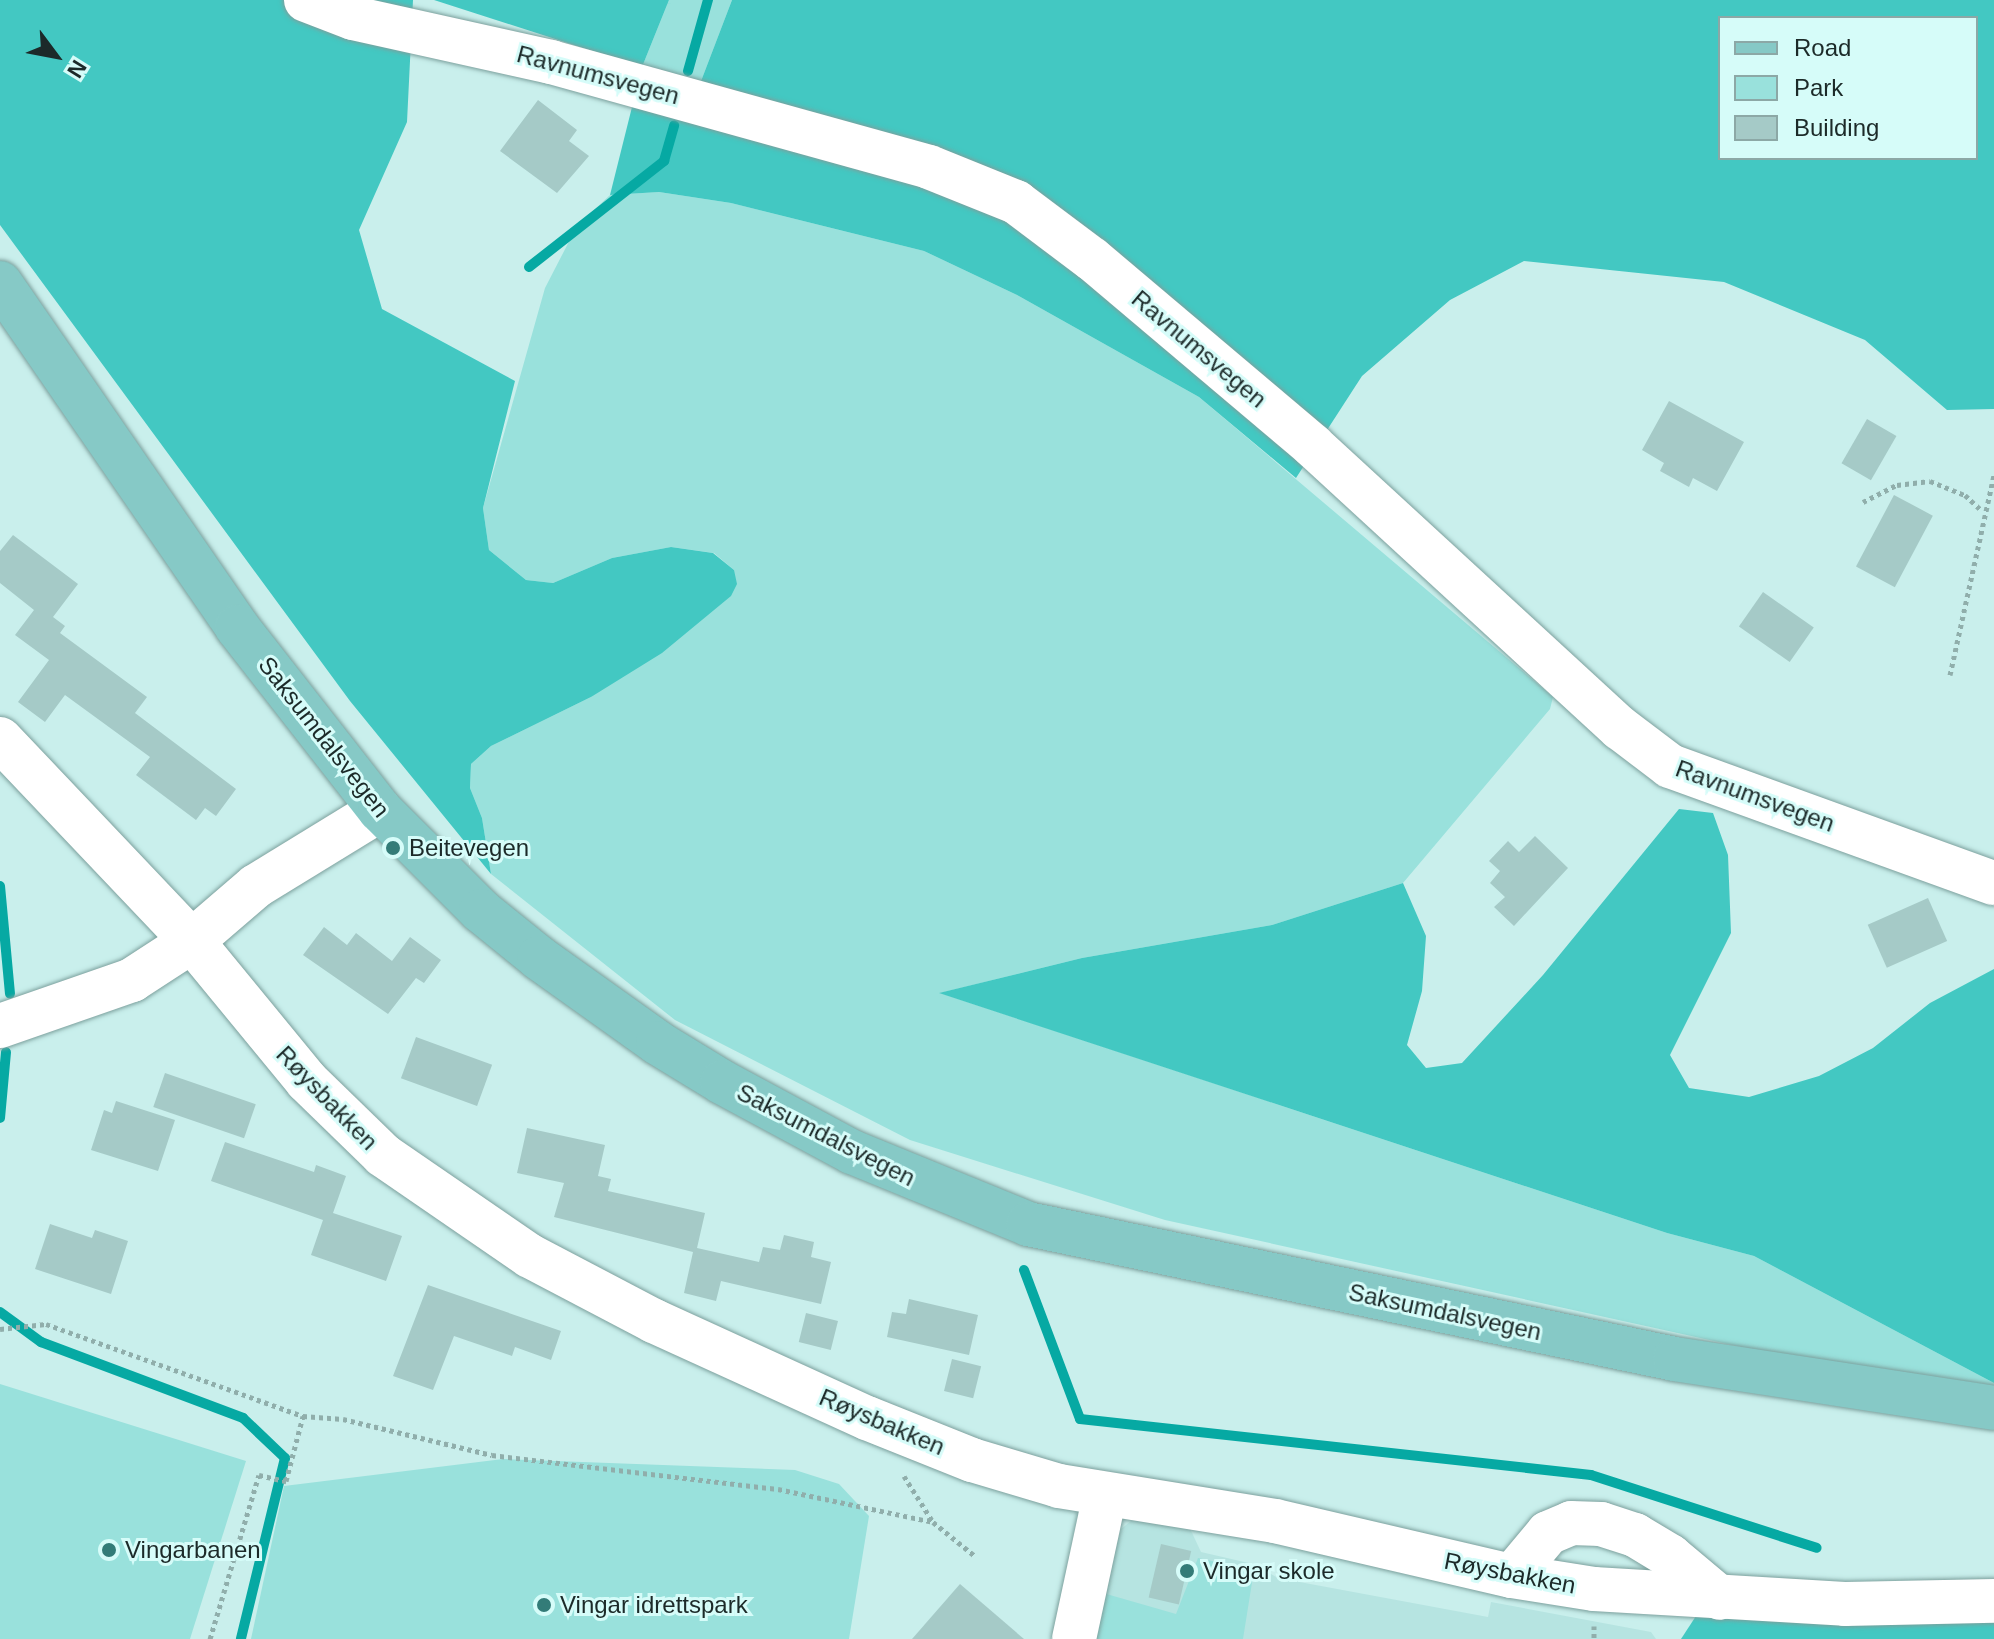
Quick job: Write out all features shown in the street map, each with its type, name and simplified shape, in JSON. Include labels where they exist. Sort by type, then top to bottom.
[{"type":"main road","name":"Saksumdalsvegen","points":[[0,283],[237,627],[380,810],[481,911],[633,1027],[852,1152],[957,1199],[1028,1224],[1549,1334],[1816,1384],[1994,1408]]},
{"type":"street","name":"Ravnumsvegen","points":[[306,0],[353,18],[551,62],[929,167],[1016,202],[1092,259],[1313,446],[1620,728],[1670,766],[1994,883]]},
{"type":"street","name":"Røysbakken","points":[[0,739],[192,941],[307,1081],[383,1155],[530,1256],[654,1321],[867,1418],[972,1460],[1105,1495],[1275,1521],[1512,1576],[1720,1598],[1845,1604],[1994,1601]]},
{"type":"street","points":[[0,1026],[132,980],[192,941],[256,886],[380,810]]},
{"type":"street","points":[[1074,1639],[1105,1495]]},
{"type":"street","points":[[1512,1576],[1548,1533],[1571,1523],[1601,1524],[1635,1535],[1670,1556],[1720,1598]]},
{"type":"path","points":[[1950,675],[1982,512],[1994,475]]},
{"type":"path","points":[[1863,502],[1897,485],[1930,481],[1965,495],[1982,512]]},
{"type":"path","points":[[0,1329],[46,1324],[303,1416],[343,1419],[492,1455],[778,1489],[933,1522],[975,1556]]},
{"type":"path","points":[[210,1639],[259,1475],[286,1481],[303,1416]]},
{"type":"shaded area","points":[[0,0],[413,0],[407,122],[359,230],[382,309],[515,381],[483,508],[489,550],[526,580],[553,583],[612,558],[671,547],[713,553],[734,570],[737,584],[731,596],[662,653],[591,697],[491,746],[471,764],[470,788],[482,818],[491,874],[350,701],[0,225]]},
{"type":"shaded area","points":[[434,0],[669,0],[642,67]]},
{"type":"shaded area","points":[[732,0],[1994,0],[1994,409],[1947,410],[1865,340],[1724,282],[1524,261],[1450,300],[1362,376],[1296,478],[1199,397],[1017,295],[924,251],[731,203],[659,192],[610,195],[642,67],[698,89]]},
{"type":"shaded area","points":[[1679,809],[1713,813],[1728,855],[1731,933],[1670,1055],[1689,1088],[1749,1097],[1819,1076],[1873,1048],[1930,1003],[1994,969],[1994,1383],[1754,1256],[1667,1233],[939,993],[1082,958],[1272,925],[1403,883],[1426,936],[1422,991],[1407,1045],[1426,1068],[1462,1063],[1543,975]]},
{"type":"shaded area","name":"Vingar skole","points":[[1136,1517],[1186,1520],[1201,1552],[1253,1564],[1278,1578],[1488,1617],[1491,1602],[1651,1632],[1656,1639],[1090,1639],[1121,1529]]},
{"type":"shaded area","points":[[1696,1616],[1994,1619],[1994,1639],[1681,1639]]},
{"type":"green space","points":[[669,0],[732,0],[698,89],[642,67]]},
{"type":"green space","points":[[659,192],[731,203],[924,251],[1017,295],[1199,397],[1553,697],[1550,709],[1403,883],[1272,925],[1082,958],[940,993],[1667,1233],[1754,1256],[1994,1383],[1994,1392],[1782,1356],[1165,1220],[910,1140],[675,1020],[491,874],[482,818],[470,788],[471,764],[491,746],[591,697],[734,570],[714,553],[671,547],[612,558],[553,583],[526,580],[489,550],[483,508],[545,288],[577,226],[610,195]]},
{"type":"green space","name":"Vingarbanen","points":[[0,1384],[246,1461],[190,1639],[0,1639]]},
{"type":"green space","points":[[503,1459],[795,1470],[839,1484],[869,1516],[849,1639],[251,1639],[284,1486]]},
{"type":"green space","points":[[1198,1558],[1254,1570],[1243,1639],[1090,1639],[1103,1593],[1176,1614]]},
{"type":"building","points":[[538,100],[577,130],[569,141],[589,156],[557,193],[500,151]]},
{"type":"building","points":[[1669,401],[1744,442],[1717,491],[1693,478],[1689,487],[1660,471],[1664,463],[1642,450]]},
{"type":"building","points":[[1867,419],[1896,436],[1871,480],[1842,463]]},
{"type":"building","points":[[1894,495],[1933,516],[1895,587],[1856,567]]},
{"type":"building","points":[[13,535],[78,584],[53,617],[65,626],[60,633],[147,697],[135,713],[236,789],[216,816],[205,808],[196,820],[136,775],[150,757],[65,695],[45,722],[18,702],[49,660],[15,635],[34,610],[0,583],[0,551]]},
{"type":"building","points":[[1763,592],[1814,628],[1790,662],[1739,626]]},
{"type":"building","points":[[1535,836],[1568,868],[1514,926],[1494,907],[1505,897],[1490,883],[1500,871],[1489,861],[1508,841],[1519,852]]},
{"type":"building","points":[[1928,898],[1947,941],[1887,968],[1868,925]]},
{"type":"building","points":[[324,927],[347,945],[356,933],[392,961],[410,937],[441,960],[424,983],[416,978],[388,1014],[303,955]]},
{"type":"building","points":[[416,1037],[492,1065],[477,1106],[401,1078]]},
{"type":"building","points":[[165,1073],[256,1104],[244,1138],[153,1107]]},
{"type":"building","points":[[116,1101],[175,1120],[158,1171],[91,1150],[104,1110],[112,1113]]},
{"type":"building","points":[[527,1128],[605,1145],[598,1176],[611,1179],[608,1191],[705,1213],[697,1248],[759,1262],[763,1247],[780,1250],[784,1235],[814,1242],[811,1257],[831,1262],[821,1304],[721,1281],[716,1301],[684,1293],[693,1252],[554,1217],[564,1183],[517,1173]]},
{"type":"building","points":[[225,1142],[314,1172],[316,1165],[346,1176],[333,1213],[402,1236],[386,1281],[311,1255],[323,1220],[211,1181]]},
{"type":"building","points":[[50,1224],[92,1238],[95,1230],[128,1241],[111,1294],[35,1269]]},
{"type":"building","points":[[428,1285],[561,1331],[551,1360],[515,1347],[512,1356],[454,1336],[433,1390],[393,1376]]},
{"type":"building","points":[[909,1299],[978,1315],[969,1355],[887,1337],[892,1312],[906,1314]]},
{"type":"building","points":[[806,1313],[838,1321],[831,1350],[799,1342]]},
{"type":"building","points":[[952,1359],[981,1366],[973,1398],[944,1391]]},
{"type":"building","points":[[1161,1544],[1191,1551],[1179,1605],[1149,1598]]},
{"type":"building","points":[[960,1584],[1024,1639],[912,1639]]},
{"type":"waterway","points":[[688,71],[708,0]]},
{"type":"waterway","points":[[529,267],[664,161],[674,125]]},
{"type":"waterway","points":[[0,886],[10,994]]},
{"type":"waterway","points":[[0,1118],[6,1052]]},
{"type":"waterway","points":[[1024,1270],[1080,1419],[1591,1475],[1817,1548]]},
{"type":"waterway","points":[[0,1312],[41,1342],[243,1418],[285,1458],[241,1639]]},
{"type":"place","name":"Beitevegen","points":[[393,848]]},
{"type":"place","name":"Vingarbanen","points":[[109,1550]]},
{"type":"place","name":"Vingar skole","points":[[1187,1571]]},
{"type":"place","name":"Vingar idrettspark","points":[[544,1605]]}]
